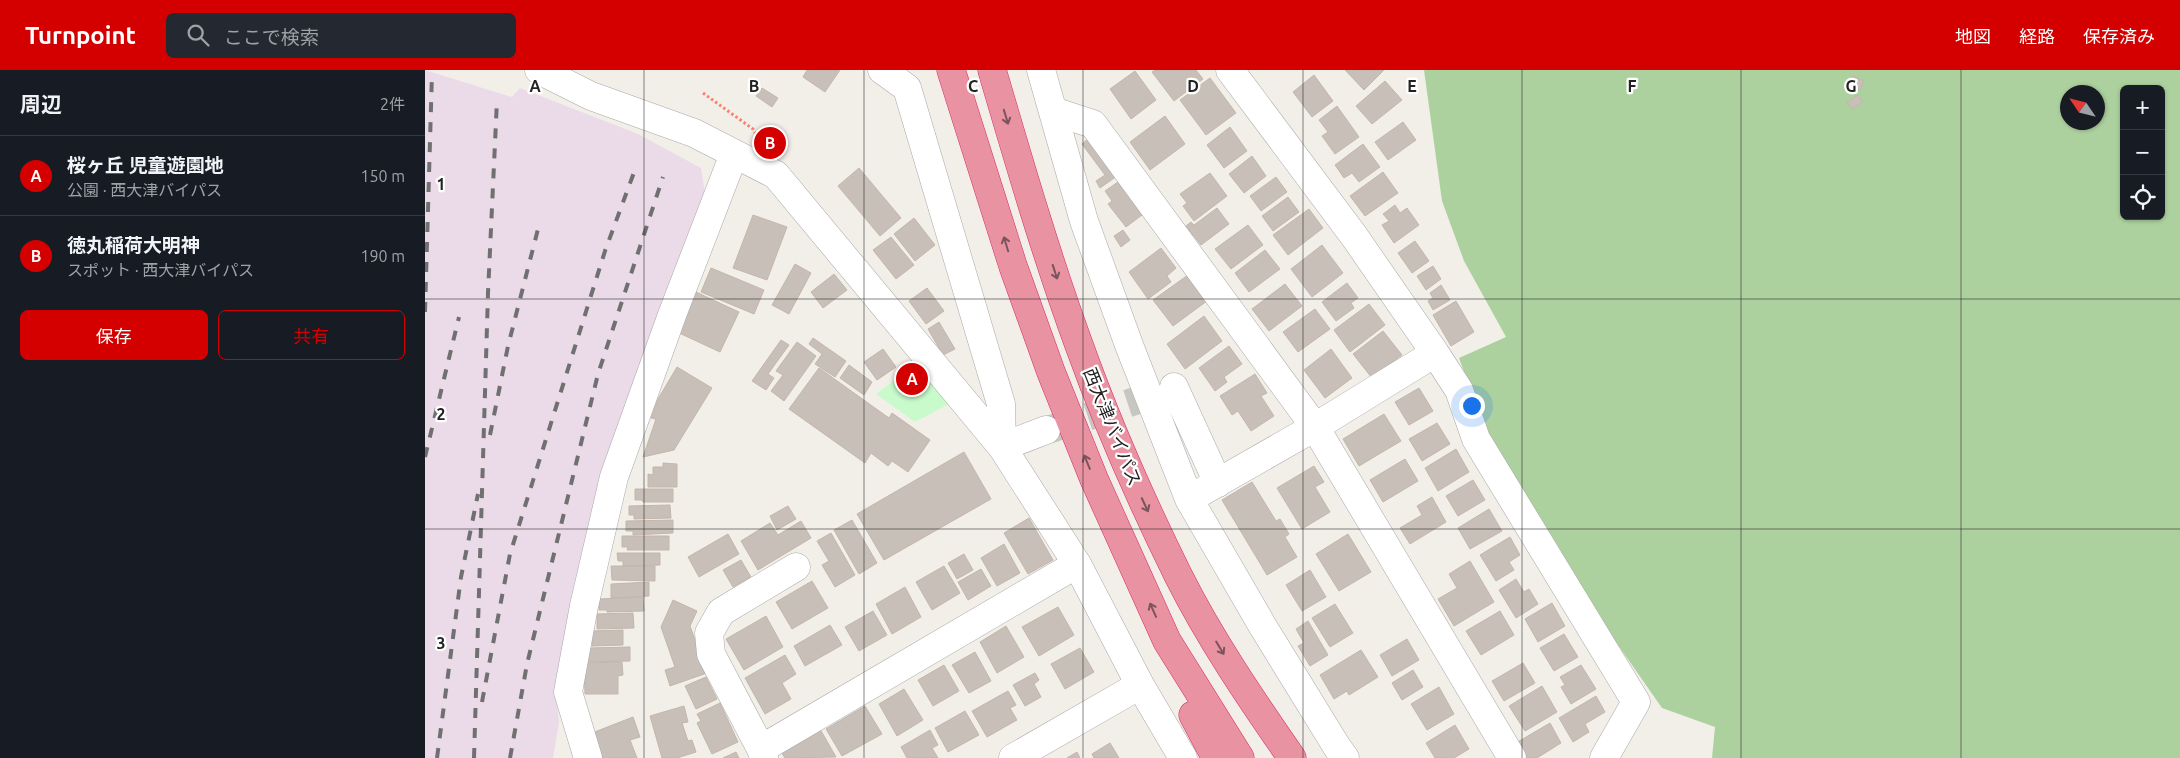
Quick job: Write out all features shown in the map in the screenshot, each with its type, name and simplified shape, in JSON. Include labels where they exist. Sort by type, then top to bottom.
[{"type":"highway","name":"西大津バイパス","points":[[951,70],[1013,266],[1051,372],[1094,479],[1167,641],[1240,758]]},
{"type":"highway","name":"西大津バイパス","points":[[991,70],[1079,345],[1137,489],[1179,576],[1218,645],[1255,705],[1292,758]]},
{"type":"highway","points":[[1167,641],[1173,679],[1216,758]]},
{"type":"street","points":[[539,70],[591,96],[693,133],[776,175],[1002,447],[1077,564],[1140,685],[1183,758]]},
{"type":"street","points":[[882,70],[907,88],[1001,404],[1002,447]]},
{"type":"street","points":[[1041,70],[1084,222],[1129,345],[1189,499],[1262,625],[1345,758]]},
{"type":"street","points":[[1230,70],[1353,236],[1459,390],[1476,438],[1636,702],[1605,758]]},
{"type":"street","points":[[1053,111],[1093,124],[1315,427],[1512,758]]},
{"type":"street","points":[[588,758],[568,692],[583,606],[612,486],[672,314],[734,154]]},
{"type":"street","points":[[1189,499],[1315,427],[1435,353]]},
{"type":"street","points":[[1175,388],[1218,483]]},
{"type":"street","points":[[1002,447],[1047,430]]},
{"type":"street","points":[[796,567],[721,612],[709,633],[711,654],[763,753],[1077,564]]},
{"type":"street","points":[[1013,758],[1140,685]]},
{"type":"path","points":[[703,93],[753,130],[757,136]]},
{"type":"shaded area","points":[[425,70],[512,97],[520,88],[638,134],[701,168],[705,194],[590,547],[559,663],[556,694],[559,723],[553,758],[425,758]]},
{"type":"green space","points":[[1424,70],[2180,70],[2180,758],[1712,758],[1715,727],[1662,708],[1553,552],[1485,428],[1459,358],[1506,337],[1464,261],[1442,201]]},
{"type":"green space","points":[[916,364],[949,404],[915,422],[876,394]]},
{"type":"building","points":[[807,70],[840,70],[825,92],[803,77]]},
{"type":"building","points":[[1155,70],[1196,70],[1203,79],[1174,101],[1152,72]]},
{"type":"building","points":[[1345,70],[1384,70],[1364,90]]},
{"type":"building","points":[[1135,71],[1156,100],[1131,119],[1110,89]]},
{"type":"building","points":[[1314,75],[1333,101],[1312,117],[1293,92]]},
{"type":"building","points":[[1853,76],[1864,81],[1860,90],[1850,86]]},
{"type":"building","points":[[1210,78],[1236,113],[1206,135],[1180,100]]},
{"type":"building","points":[[1385,81],[1402,100],[1372,124],[1356,106]]},
{"type":"building","points":[[762,88],[778,98],[772,107],[756,96]]},
{"type":"building","points":[[1858,95],[1863,102],[1852,109],[1847,102]]},
{"type":"building","points":[[1337,106],[1359,137],[1335,154],[1322,136],[1328,132],[1319,120]]},
{"type":"building","points":[[1165,116],[1185,144],[1150,170],[1130,142]]},
{"type":"building","points":[[1403,122],[1416,140],[1388,160],[1375,142]]},
{"type":"building","points":[[1230,127],[1247,151],[1224,168],[1207,145]]},
{"type":"building","points":[[1089,138],[1117,176],[1100,188],[1096,181],[1105,175],[1082,144]]},
{"type":"building","points":[[1363,144],[1380,167],[1359,182],[1352,173],[1344,178],[1335,165]]},
{"type":"building","points":[[1252,156],[1266,176],[1244,193],[1229,174]]},
{"type":"building","points":[[859,168],[901,218],[880,236],[838,186]]},
{"type":"building","points":[[1383,172],[1398,193],[1365,216],[1350,196]]},
{"type":"building","points":[[1210,173],[1227,196],[1194,221],[1183,206],[1187,203],[1180,194]]},
{"type":"building","points":[[1276,177],[1287,192],[1261,211],[1250,196]]},
{"type":"building","points":[[1118,182],[1142,215],[1126,227],[1108,204],[1112,201],[1105,191]]},
{"type":"building","points":[[1288,197],[1299,212],[1273,231],[1262,216]]},
{"type":"building","points":[[1395,205],[1400,213],[1407,208],[1419,225],[1394,243],[1382,225],[1389,221],[1383,214]]},
{"type":"building","points":[[1217,208],[1229,224],[1201,245],[1186,226],[1191,222],[1194,225]]},
{"type":"building","points":[[1309,209],[1323,228],[1288,255],[1273,235]]},
{"type":"building","points":[[753,215],[787,227],[767,280],[733,268]]},
{"type":"building","points":[[914,218],[935,245],[915,261],[894,234]]},
{"type":"building","points":[[1248,225],[1263,245],[1231,269],[1215,249]]},
{"type":"building","points":[[1123,230],[1130,240],[1121,247],[1114,236]]},
{"type":"building","points":[[891,237],[914,265],[896,279],[873,250]]},
{"type":"building","points":[[1415,241],[1429,261],[1412,273],[1398,253]]},
{"type":"building","points":[[1322,245],[1343,273],[1312,297],[1291,269]]},
{"type":"building","points":[[1161,248],[1176,268],[1167,276],[1171,282],[1148,299],[1129,272]]},
{"type":"building","points":[[1265,250],[1280,269],[1249,292],[1235,273]]},
{"type":"building","points":[[795,264],[811,273],[789,314],[772,305]]},
{"type":"building","points":[[1433,266],[1441,279],[1426,290],[1417,276]]},
{"type":"building","points":[[711,268],[764,290],[754,314],[701,292]]},
{"type":"building","points":[[834,274],[847,290],[823,308],[811,292]]},
{"type":"building","points":[[1188,275],[1207,301],[1173,326],[1153,300]]},
{"type":"building","points":[[1347,283],[1358,298],[1351,303],[1354,308],[1336,321],[1322,302]]},
{"type":"building","points":[[1285,284],[1302,306],[1269,331],[1252,309]]},
{"type":"building","points":[[1441,285],[1450,300],[1433,310],[1428,301],[1433,298],[1430,293]]},
{"type":"building","points":[[927,288],[944,311],[926,324],[909,301]]},
{"type":"building","points":[[696,292],[739,312],[720,352],[677,332]]},
{"type":"building","points":[[1456,301],[1474,332],[1451,346],[1433,315]]},
{"type":"building","points":[[1369,304],[1385,325],[1350,352],[1334,330]]},
{"type":"building","points":[[1315,309],[1330,329],[1298,352],[1283,332]]},
{"type":"building","points":[[1204,316],[1222,341],[1185,369],[1167,344]]},
{"type":"building","points":[[939,322],[955,349],[943,355],[928,329]]},
{"type":"building","points":[[1383,331],[1402,355],[1372,378],[1353,354]]},
{"type":"building","points":[[813,338],[846,361],[835,377],[815,364],[822,354],[809,344]]},
{"type":"building","points":[[781,340],[789,345],[768,374],[774,378],[766,390],[752,381]]},
{"type":"building","points":[[797,342],[816,356],[784,401],[771,391],[783,375],[776,371]]},
{"type":"building","points":[[1229,346],[1242,364],[1224,377],[1227,382],[1215,391],[1199,368]]},
{"type":"building","points":[[883,349],[896,367],[877,380],[864,362]]},
{"type":"building","points":[[1331,349],[1352,378],[1325,398],[1304,370]]},
{"type":"building","points":[[849,365],[872,382],[864,395],[840,378]]},
{"type":"building","points":[[677,367],[712,388],[674,450],[643,457],[656,419],[651,418],[658,399]]},
{"type":"building","points":[[819,368],[889,418],[892,413],[930,440],[908,472],[892,461],[888,466],[871,453],[865,463],[789,409]]},
{"type":"building","points":[[1255,374],[1267,393],[1261,396],[1274,416],[1251,431],[1238,411],[1232,415],[1220,396]]},
{"type":"building","points":[[1419,388],[1433,411],[1409,425],[1395,402]]},
{"type":"building","points":[[1384,414],[1401,441],[1359,466],[1343,439]]},
{"type":"building","points":[[1437,423],[1450,444],[1422,461],[1409,439]]},
{"type":"building","points":[[1456,449],[1469,472],[1438,491],[1425,468]]},
{"type":"building","points":[[964,452],[991,499],[884,560],[857,514]]},
{"type":"building","points":[[1405,459],[1418,481],[1383,502],[1370,480]]},
{"type":"building","points":[[663,463],[677,464],[677,487],[648,487],[648,474],[653,475],[653,467],[663,467]]},
{"type":"building","points":[[1314,466],[1324,482],[1315,487],[1330,512],[1302,529],[1277,488]]},
{"type":"building","points":[[1473,480],[1485,500],[1458,516],[1446,496]]},
{"type":"building","points":[[1252,482],[1276,521],[1280,519],[1289,534],[1285,537],[1297,557],[1267,575],[1222,500]]},
{"type":"building","points":[[635,489],[673,489],[673,502],[643,502],[642,500],[635,500]]},
{"type":"building","points":[[1432,497],[1446,522],[1410,544],[1400,528],[1422,515],[1417,506]]},
{"type":"building","points":[[670,505],[671,518],[634,519],[634,515],[629,515],[629,506]]},
{"type":"building","points":[[788,506],[796,519],[777,530],[770,516]]},
{"type":"building","points":[[1489,509],[1502,531],[1470,549],[1458,528]]},
{"type":"building","points":[[1029,518],[1053,560],[1028,574],[1004,533]]},
{"type":"building","points":[[673,520],[673,533],[633,535],[633,531],[626,531],[626,521]]},
{"type":"building","points":[[852,520],[877,563],[859,574],[834,530]]},
{"type":"building","points":[[801,521],[811,538],[758,570],[741,541],[770,523],[778,535]]},
{"type":"building","points":[[831,533],[855,575],[835,587],[822,565],[829,561],[817,541]]},
{"type":"building","points":[[728,534],[739,554],[699,577],[688,557]]},
{"type":"building","points":[[1348,534],[1371,572],[1339,591],[1316,554]]},
{"type":"building","points":[[622,536],[669,536],[669,550],[627,550],[628,547],[622,547]]},
{"type":"building","points":[[1510,537],[1520,555],[1509,562],[1514,570],[1496,581],[1480,555]]},
{"type":"building","points":[[1004,544],[1020,573],[997,586],[981,558]]},
{"type":"building","points":[[617,553],[660,553],[660,565],[623,566],[623,561],[618,561]]},
{"type":"building","points":[[964,554],[973,570],[957,579],[948,563]]},
{"type":"building","points":[[741,560],[751,577],[733,587],[723,570]]},
{"type":"building","points":[[1470,561],[1494,602],[1454,626],[1438,599],[1457,588],[1449,574]]},
{"type":"building","points":[[611,566],[655,566],[655,581],[612,580]]},
{"type":"building","points":[[944,566],[960,593],[932,610],[916,582]]},
{"type":"building","points":[[981,569],[991,586],[968,600],[958,582]]},
{"type":"building","points":[[1310,570],[1326,597],[1302,611],[1286,585]]},
{"type":"building","points":[[1516,579],[1524,592],[1529,589],[1538,604],[1516,618],[1499,590]]},
{"type":"building","points":[[812,581],[828,608],[792,629],[776,602]]},
{"type":"building","points":[[649,582],[649,596],[611,598],[611,584]]},
{"type":"building","points":[[905,587],[921,617],[892,634],[876,604]]},
{"type":"building","points":[[643,597],[644,611],[607,612],[607,610],[599,610],[599,599]]},
{"type":"building","points":[[673,600],[697,611],[690,626],[707,673],[670,686],[665,670],[675,667],[661,627]]},
{"type":"building","points":[[1552,603],[1565,626],[1538,642],[1525,619]]},
{"type":"building","points":[[1335,604],[1353,633],[1330,647],[1312,618]]},
{"type":"building","points":[[1058,607],[1074,635],[1039,656],[1022,627]]},
{"type":"building","points":[[873,611],[887,635],[859,651],[845,627]]},
{"type":"building","points":[[1500,611],[1514,635],[1481,655],[1466,631]]},
{"type":"building","points":[[633,613],[634,628],[597,629],[597,614]]},
{"type":"building","points":[[766,616],[783,647],[744,670],[726,639]]},
{"type":"building","points":[[1308,621],[1328,655],[1310,666],[1298,646],[1304,643],[1296,629]]},
{"type":"building","points":[[830,625],[842,645],[805,666],[794,646]]},
{"type":"building","points":[[1006,626],[1024,657],[997,673],[980,642]]},
{"type":"building","points":[[623,630],[623,645],[592,646],[592,631]]},
{"type":"building","points":[[1564,634],[1578,657],[1554,671],[1540,648]]},
{"type":"building","points":[[1407,639],[1419,660],[1392,676],[1380,655]]},
{"type":"building","points":[[630,647],[630,661],[588,662],[588,648]]},
{"type":"building","points":[[1080,648],[1094,672],[1065,689],[1051,664]]},
{"type":"building","points":[[1361,650],[1378,677],[1349,695],[1347,691],[1334,699],[1320,675]]},
{"type":"building","points":[[975,652],[991,681],[969,693],[952,665]]},
{"type":"building","points":[[785,655],[796,674],[782,683],[791,699],[765,714],[745,678]]},
{"type":"building","points":[[622,662],[623,675],[618,676],[618,694],[585,694],[584,663]]},
{"type":"building","points":[[1523,663],[1535,683],[1504,701],[1492,681]]},
{"type":"building","points":[[944,665],[959,691],[933,706],[918,680]]},
{"type":"building","points":[[1581,665],[1596,689],[1571,704],[1561,687],[1565,685],[1560,677]]},
{"type":"building","points":[[1413,670],[1423,687],[1402,700],[1392,683]]},
{"type":"building","points":[[1035,673],[1039,680],[1034,684],[1041,697],[1025,706],[1013,685]]},
{"type":"building","points":[[706,677],[717,699],[696,709],[685,686]]},
{"type":"building","points":[[1542,686],[1557,712],[1525,731],[1509,706]]},
{"type":"building","points":[[1439,687],[1454,714],[1427,730],[1411,704]]},
{"type":"building","points":[[904,689],[923,720],[897,736],[879,704]]},
{"type":"building","points":[[1008,691],[1016,705],[1010,708],[1017,720],[987,737],[972,711]]},
{"type":"building","points":[[1596,696],[1605,712],[1585,724],[1589,732],[1573,742],[1559,718]]},
{"type":"building","points":[[720,703],[738,742],[712,754],[697,723],[701,721],[697,714]]},
{"type":"building","points":[[684,706],[688,722],[682,723],[688,741],[692,740],[696,752],[677,758],[662,758],[650,716]]},
{"type":"building","points":[[865,706],[882,734],[842,756],[826,729]]},
{"type":"building","points":[[965,711],[979,735],[948,752],[935,728]]},
{"type":"building","points":[[633,717],[640,737],[630,740],[637,758],[601,758],[592,733]]},
{"type":"building","points":[[1550,723],[1561,743],[1537,758],[1525,758],[1516,743]]},
{"type":"building","points":[[1455,725],[1469,749],[1454,758],[1435,758],[1426,743]]},
{"type":"building","points":[[820,729],[836,757],[785,758],[781,752]]},
{"type":"building","points":[[930,730],[938,745],[932,748],[938,758],[907,758],[901,747]]},
{"type":"building","points":[[1110,743],[1119,758],[1094,758],[1092,754]]},
{"type":"building","points":[[736,752],[739,758],[723,758]]},
{"type":"building","points":[[1077,752],[1080,758],[1067,758]]},
{"type":"tunnel","points":[[1048,430],[1171,389]]},
{"type":"railway","points":[[425,312],[432,73]]},
{"type":"railway","points":[[474,758],[488,293],[497,100]]},
{"type":"railway","points":[[482,702],[510,554],[605,251],[636,167]]},
{"type":"railway","points":[[510,758],[527,664],[598,374],[663,177]]},
{"type":"railway","points":[[490,435],[508,346],[538,229]]},
{"type":"railway","points":[[425,457],[459,317]]},
{"type":"railway","points":[[437,758],[461,577],[478,494]]},
{"type":"place","name":"徳丸稲荷大明神","points":[[770,143]]},
{"type":"place","name":"桜ヶ丘 児童遊園地","points":[[912,379]]}]
